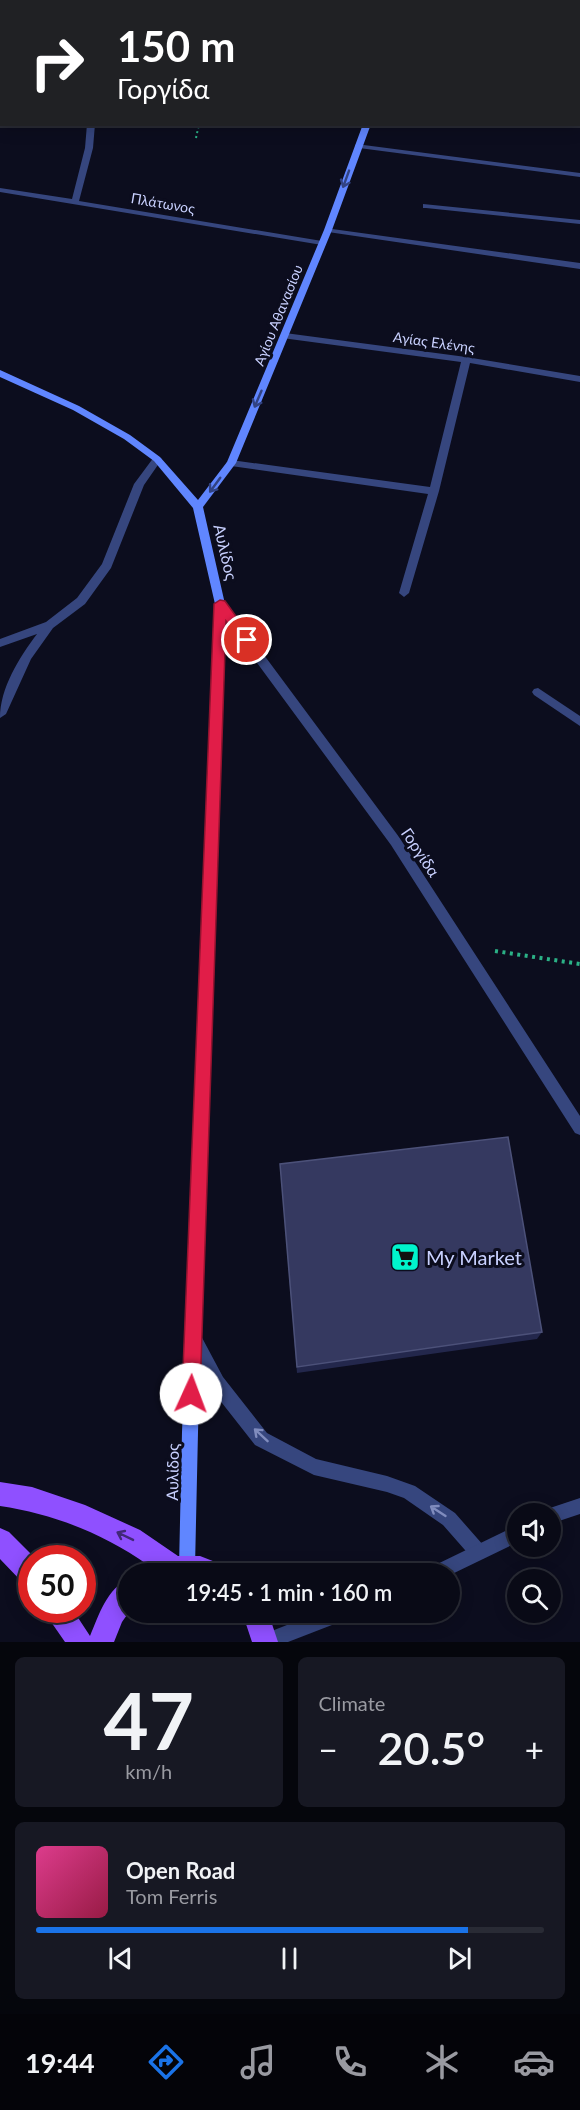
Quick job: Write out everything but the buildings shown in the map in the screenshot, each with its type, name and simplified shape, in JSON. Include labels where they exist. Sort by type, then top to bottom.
[{"type":"main road","name":"Αγίου Αθανασίου","points":[[198,507],[231,463],[328,230],[366,126]]},
{"type":"main road","name":"Αυλίδος","points":[[0,372],[76,408],[127,437],[157,459],[198,507],[220,604],[193,1336],[174,1563]]},
{"type":"main road","points":[[0,1494],[35,1501],[87,1519],[130,1539],[164,1563]]},
{"type":"main road","points":[[0,1541],[18,1560]]},
{"type":"main road","points":[[101,1642],[112,1613],[118,1606]]},
{"type":"main road","points":[[67,1623],[80,1642]]},
{"type":"main road","points":[[259,1623],[265,1642]]},
{"type":"street","points":[[75,202],[89,148],[91,126]]},
{"type":"street","points":[[359,146],[580,175]]},
{"type":"street","name":"Πλάτωνος","points":[[0,190],[322,243]]},
{"type":"street","points":[[426,206],[580,222]]},
{"type":"street","points":[[328,230],[580,266]]},
{"type":"street","name":"Αγίας Ελένης","points":[[285,336],[466,360],[580,379]]},
{"type":"street","points":[[404,593],[434,491],[466,360]]},
{"type":"street","points":[[0,714],[26,657],[50,625],[81,602],[107,565],[139,484],[157,459]]},
{"type":"street","points":[[231,463],[434,491]]},
{"type":"street","name":"Γοργίδα","points":[[220,604],[395,841],[580,1128]]},
{"type":"street","points":[[0,643],[50,625]]},
{"type":"street","points":[[538,692],[580,722]]},
{"type":"street","points":[[193,1336],[217,1383],[261,1439],[314,1467],[387,1484],[409,1492],[449,1519],[478,1552]]},
{"type":"street","points":[[561,1512],[580,1506]]},
{"type":"street","points":[[456,1563],[507,1538]]},
{"type":"street","points":[[265,1642],[315,1623]]},
{"type":"path","points":[[196,138],[199,126]]},
{"type":"path","points":[[462,944],[580,964]]},
{"type":"place","name":"My Market","points":[[405,1257]]},
{"type":"route","points":[[191,1394],[220,604],[247,640]]}]
